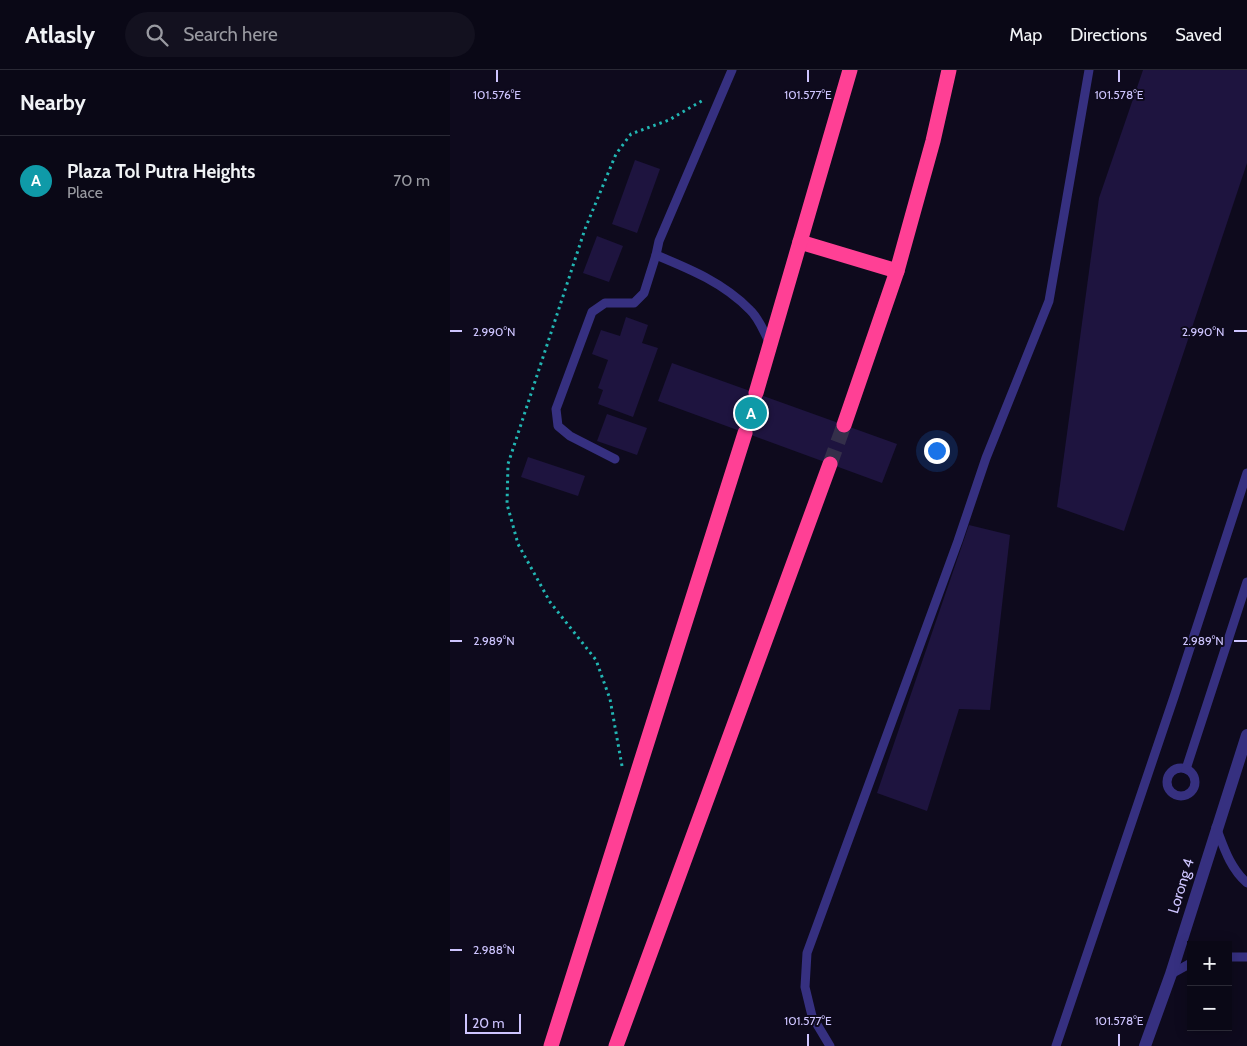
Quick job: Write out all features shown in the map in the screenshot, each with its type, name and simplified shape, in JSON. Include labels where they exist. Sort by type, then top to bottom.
[{"type":"highway","points":[[756,393],[850,70]]},
{"type":"highway","points":[[844,425],[897,271],[934,142],[949,70]]},
{"type":"highway","points":[[800,242],[897,271]]},
{"type":"highway","points":[[551,1046],[745,433]]},
{"type":"highway","points":[[616,1046],[830,464]]},
{"type":"street","name":"Lorong 4","points":[[1145,1046],[1171,974],[1216,827],[1247,735]]},
{"type":"lane","points":[[615,459],[570,436],[558,426],[556,409],[592,312],[605,303],[634,303],[644,293],[659,241],[732,70]]},
{"type":"lane","points":[[830,1046],[812,1016],[805,987],[807,953],[958,541],[986,458],[1049,301],[1089,70]]},
{"type":"lane","points":[[656,255],[708,277],[725,289],[751,310],[770,343]]},
{"type":"lane","points":[[1056,1046],[1174,697],[1247,473]]},
{"type":"lane","points":[[1186,769],[1247,582]]},
{"type":"lane","points":[[1216,827],[1228,857],[1238,875],[1247,883]]},
{"type":"lane","points":[[1232,958],[1247,957]]},
{"type":"lane","points":[[1171,974],[1187,964]]},
{"type":"path","points":[[623,773],[610,699],[596,660],[550,602],[518,544],[507,504],[508,464],[585,229],[616,154],[631,134],[669,120],[707,98]]},
{"type":"building","points":[[1143,70],[1247,70],[1247,163],[1124,531],[1057,507],[1099,198]]},
{"type":"building","points":[[635,160],[660,169],[637,233],[612,224]]},
{"type":"building","points":[[597,236],[623,246],[609,282],[583,273]]},
{"type":"building","points":[[626,317],[648,325],[642,343],[658,348],[633,417],[598,404],[603,390],[598,388],[608,360],[592,354],[601,330],[620,336]]},
{"type":"building","points":[[672,363],[897,444],[882,483],[658,401]]},
{"type":"building","points":[[607,414],[647,428],[637,455],[597,441]]},
{"type":"building","points":[[528,457],[585,476],[578,496],[521,477]]},
{"type":"building","points":[[969,525],[1010,535],[990,710],[959,709],[927,811],[877,793]]},
{"type":"tunnel","points":[[745,433],[756,393]]},
{"type":"tunnel","points":[[830,464],[844,425]]},
{"type":"place","name":"Plaza Tol Putra Heights","points":[[751,413]]}]
